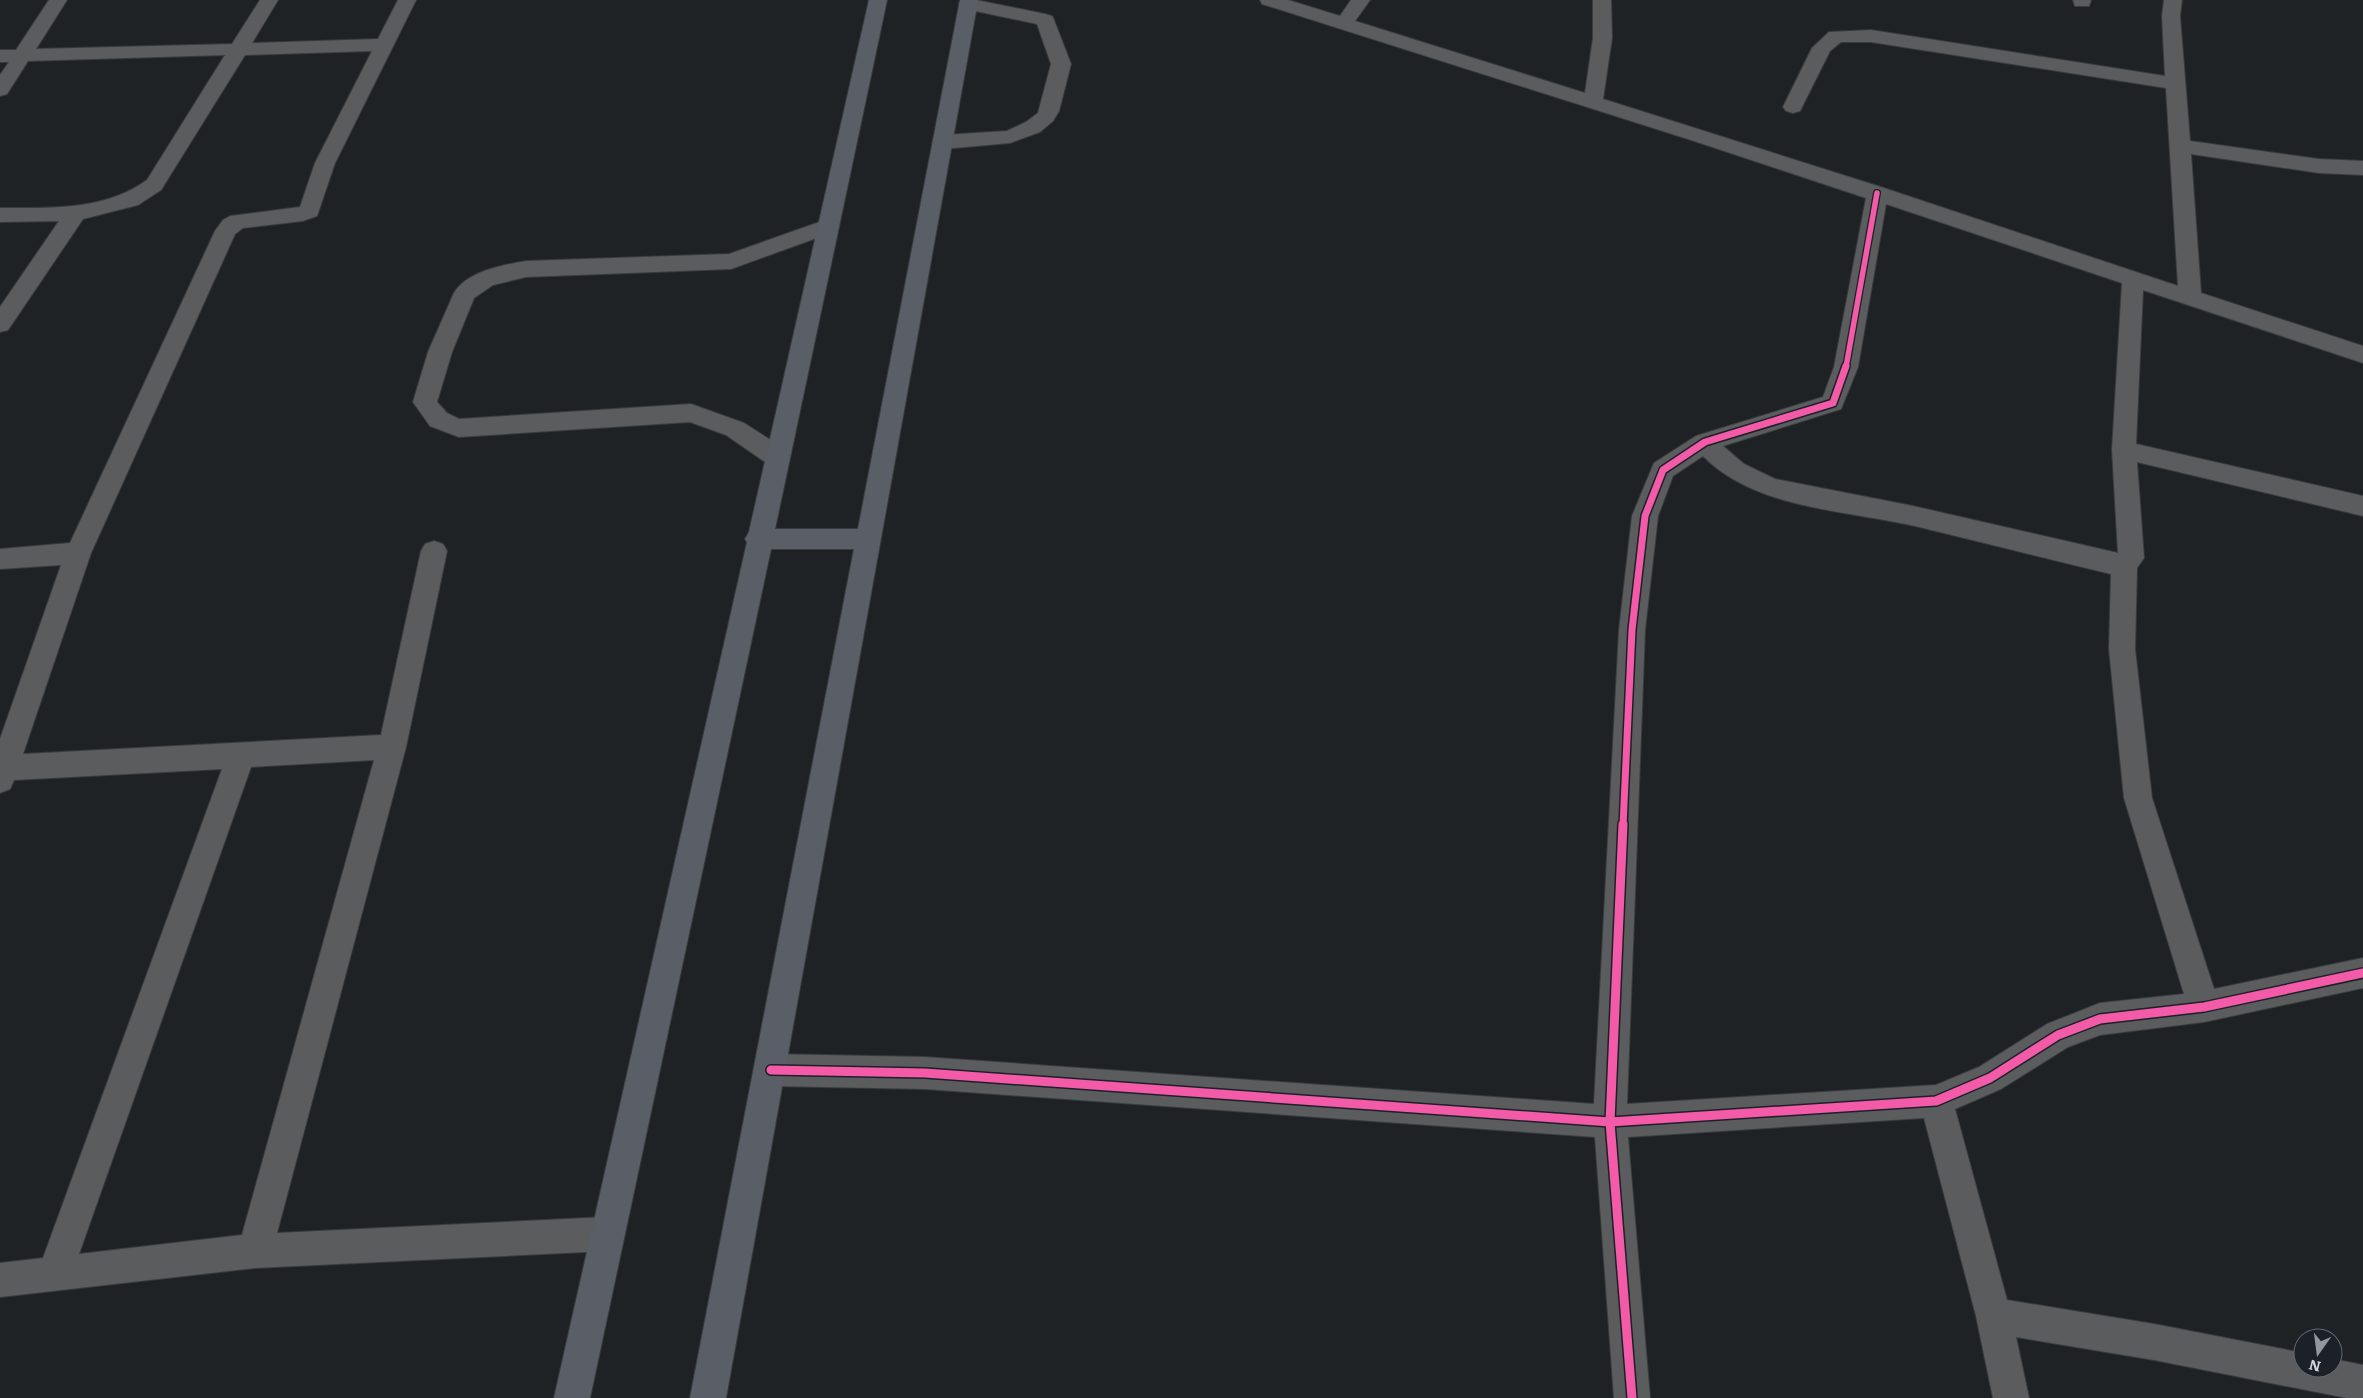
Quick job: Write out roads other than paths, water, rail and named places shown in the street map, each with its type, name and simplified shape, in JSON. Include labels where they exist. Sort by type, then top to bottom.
[{"type":"main road","points":[[572,1398],[758,540],[878,0]]},
{"type":"main road","points":[[708,1398],[969,2]]},
{"type":"main road","points":[[758,540],[870,538]]},
{"type":"street","points":[[0,90],[58,0]]},
{"type":"street","points":[[0,215],[76,213],[106,208],[133,199],[154,185],[269,0]]},
{"type":"street","points":[[392,748],[241,756],[2,774],[78,553],[226,231],[238,221],[303,214],[309,211],[325,163],[407,0]]},
{"type":"street","points":[[1269,0],[1877,193],[2363,355]]},
{"type":"street","points":[[1344,23],[1361,0]]},
{"type":"street","points":[[1593,102],[1600,66],[1604,15],[1602,0]]},
{"type":"street","points":[[2173,0],[2171,16],[2190,296]]},
{"type":"street","points":[[943,142],[1010,137],[1033,127],[1049,111],[1061,64],[1045,20],[969,2]]},
{"type":"street","points":[[1793,107],[1822,48],[1836,36],[1871,36],[2176,84]]},
{"type":"street","points":[[0,56],[385,45]]},
{"type":"street","points":[[2181,146],[2319,166],[2363,168]]},
{"type":"street","points":[[1632,1398],[1610,1122],[1632,630],[1645,516],[1663,470],[1705,442],[1833,403],[1846,367],[1877,193]]},
{"type":"street","points":[[0,324],[76,213]]},
{"type":"street","points":[[777,457],[735,430],[691,413],[459,428],[444,423],[433,416],[425,402],[440,352],[466,293],[485,280],[502,273],[526,269],[731,261],[828,226]]},
{"type":"street","points":[[1705,442],[1728,467],[1753,482],[1773,488],[1913,516],[2113,564],[2124,563],[2131,558],[2124,450],[2133,277]]},
{"type":"street","points":[[2124,450],[2363,506]]},
{"type":"street","points":[[255,1251],[392,748],[434,551]]},
{"type":"street","points":[[0,558],[78,553]]},
{"type":"street","points":[[2124,563],[2122,649],[2138,798],[2204,1007]]},
{"type":"street","points":[[54,1274],[241,756]]},
{"type":"street","points":[[770,1070],[925,1073],[1610,1122],[1936,1101],[1990,1078],[2058,1035],[2100,1018],[2204,1007],[2363,973]]},
{"type":"street","points":[[1936,1101],[1994,1316],[2011,1398]]},
{"type":"street","points":[[0,1280],[255,1251],[607,1234]]},
{"type":"street","points":[[1994,1316],[2163,1343],[2273,1364],[2349,1387]]}]
